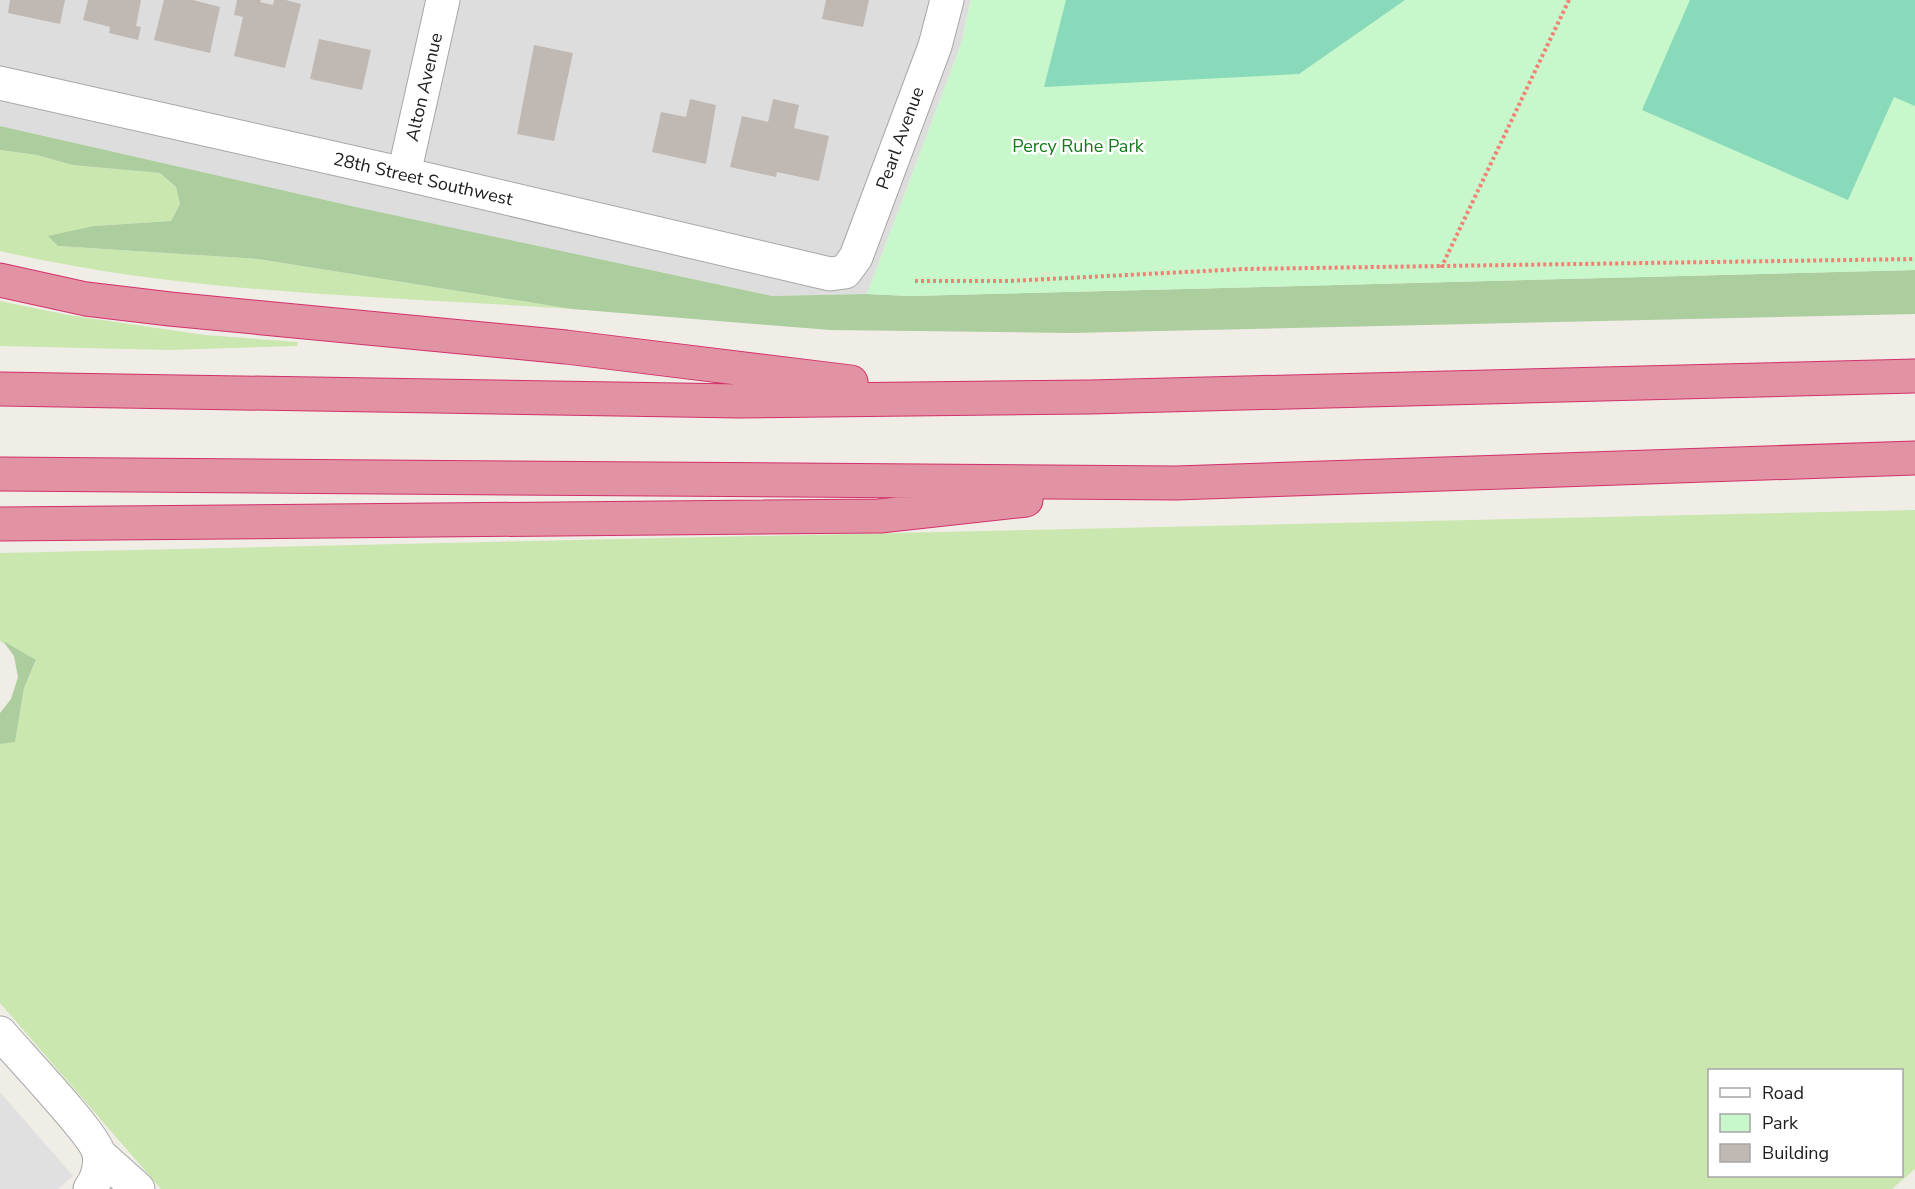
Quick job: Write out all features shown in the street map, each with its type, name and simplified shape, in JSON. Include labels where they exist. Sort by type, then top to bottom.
[{"type":"highway","points":[[0,280],[86,299],[160,308],[566,347],[987,399]]},
{"type":"highway","points":[[0,389],[486,399],[740,401],[987,399],[1915,376]]},
{"type":"highway","points":[[0,474],[1176,483],[1915,458]]},
{"type":"highway","points":[[0,524],[880,516],[1176,483]]},
{"type":"street","name":"Alton Avenue","points":[[404,174],[443,0]]},
{"type":"street","name":"Pearl Avenue","points":[[845,272],[856,257],[935,46],[947,0]]},
{"type":"street","name":"28th Street Southwest","points":[[0,83],[404,174],[830,274],[845,272]]},
{"type":"street","points":[[0,1034],[87,1134],[99,1154],[138,1189]]},
{"type":"street","points":[[90,1189],[96,1181],[99,1154]]},
{"type":"path","points":[[1442,266],[1569,0]]},
{"type":"path","points":[[915,281],[1009,281],[1244,269],[1915,259]]},
{"type":"shaded area","points":[[0,0],[971,0],[961,44],[867,294],[772,296],[356,207],[0,126]]},
{"type":"shaded area","points":[[0,1092],[73,1176],[58,1189],[0,1189]]},
{"type":"green space","name":"Percy Ruhe Park","points":[[971,0],[1915,0],[1915,270],[910,296],[867,294],[961,44]]},
{"type":"green space","points":[[1066,0],[1405,0],[1299,74],[1044,87]]},
{"type":"green space","points":[[1690,0],[1915,0],[1915,106],[1894,97],[1848,200],[1642,110]]},
{"type":"green space","points":[[0,126],[356,207],[772,296],[867,294],[910,296],[1915,270],[1915,314],[1071,333],[830,330],[572,309],[258,259],[58,246],[48,236],[94,226],[171,221],[180,204],[176,187],[160,173],[72,165],[37,155],[0,150]]},
{"type":"green space","points":[[0,150],[37,155],[72,165],[160,173],[176,187],[180,204],[171,221],[94,226],[58,246],[258,259],[572,309],[212,285],[70,265],[0,251]]},
{"type":"green space","points":[[0,301],[68,315],[205,335],[298,342],[297,346],[170,350],[0,346]]},
{"type":"green space","points":[[1915,510],[1915,1169],[1892,1189],[161,1189],[0,1003],[0,744],[15,741],[24,688],[36,661],[0,641],[0,553]]},
{"type":"green space","points":[[3,641],[36,660],[24,688],[15,742],[0,744],[0,713],[11,699],[18,677],[14,656]]},
{"type":"building","points":[[10,0],[65,0],[60,24],[8,13]]},
{"type":"building","points":[[88,0],[141,0],[136,26],[141,27],[138,40],[109,33],[110,27],[83,20]]},
{"type":"building","points":[[164,0],[193,0],[220,7],[210,53],[154,40]]},
{"type":"building","points":[[237,0],[261,0],[260,2],[273,5],[274,0],[286,0],[301,4],[285,68],[234,56],[243,17],[234,15]]},
{"type":"building","points":[[826,0],[869,0],[863,27],[822,19]]},
{"type":"building","points":[[319,39],[371,50],[362,90],[310,79]]},
{"type":"building","points":[[534,45],[573,53],[554,141],[517,134]]},
{"type":"building","points":[[690,99],[716,105],[706,164],[652,152],[661,112],[686,117]]},
{"type":"building","points":[[773,99],[799,105],[794,128],[829,136],[819,181],[777,172],[776,177],[730,167],[742,116],[768,122]]}]
